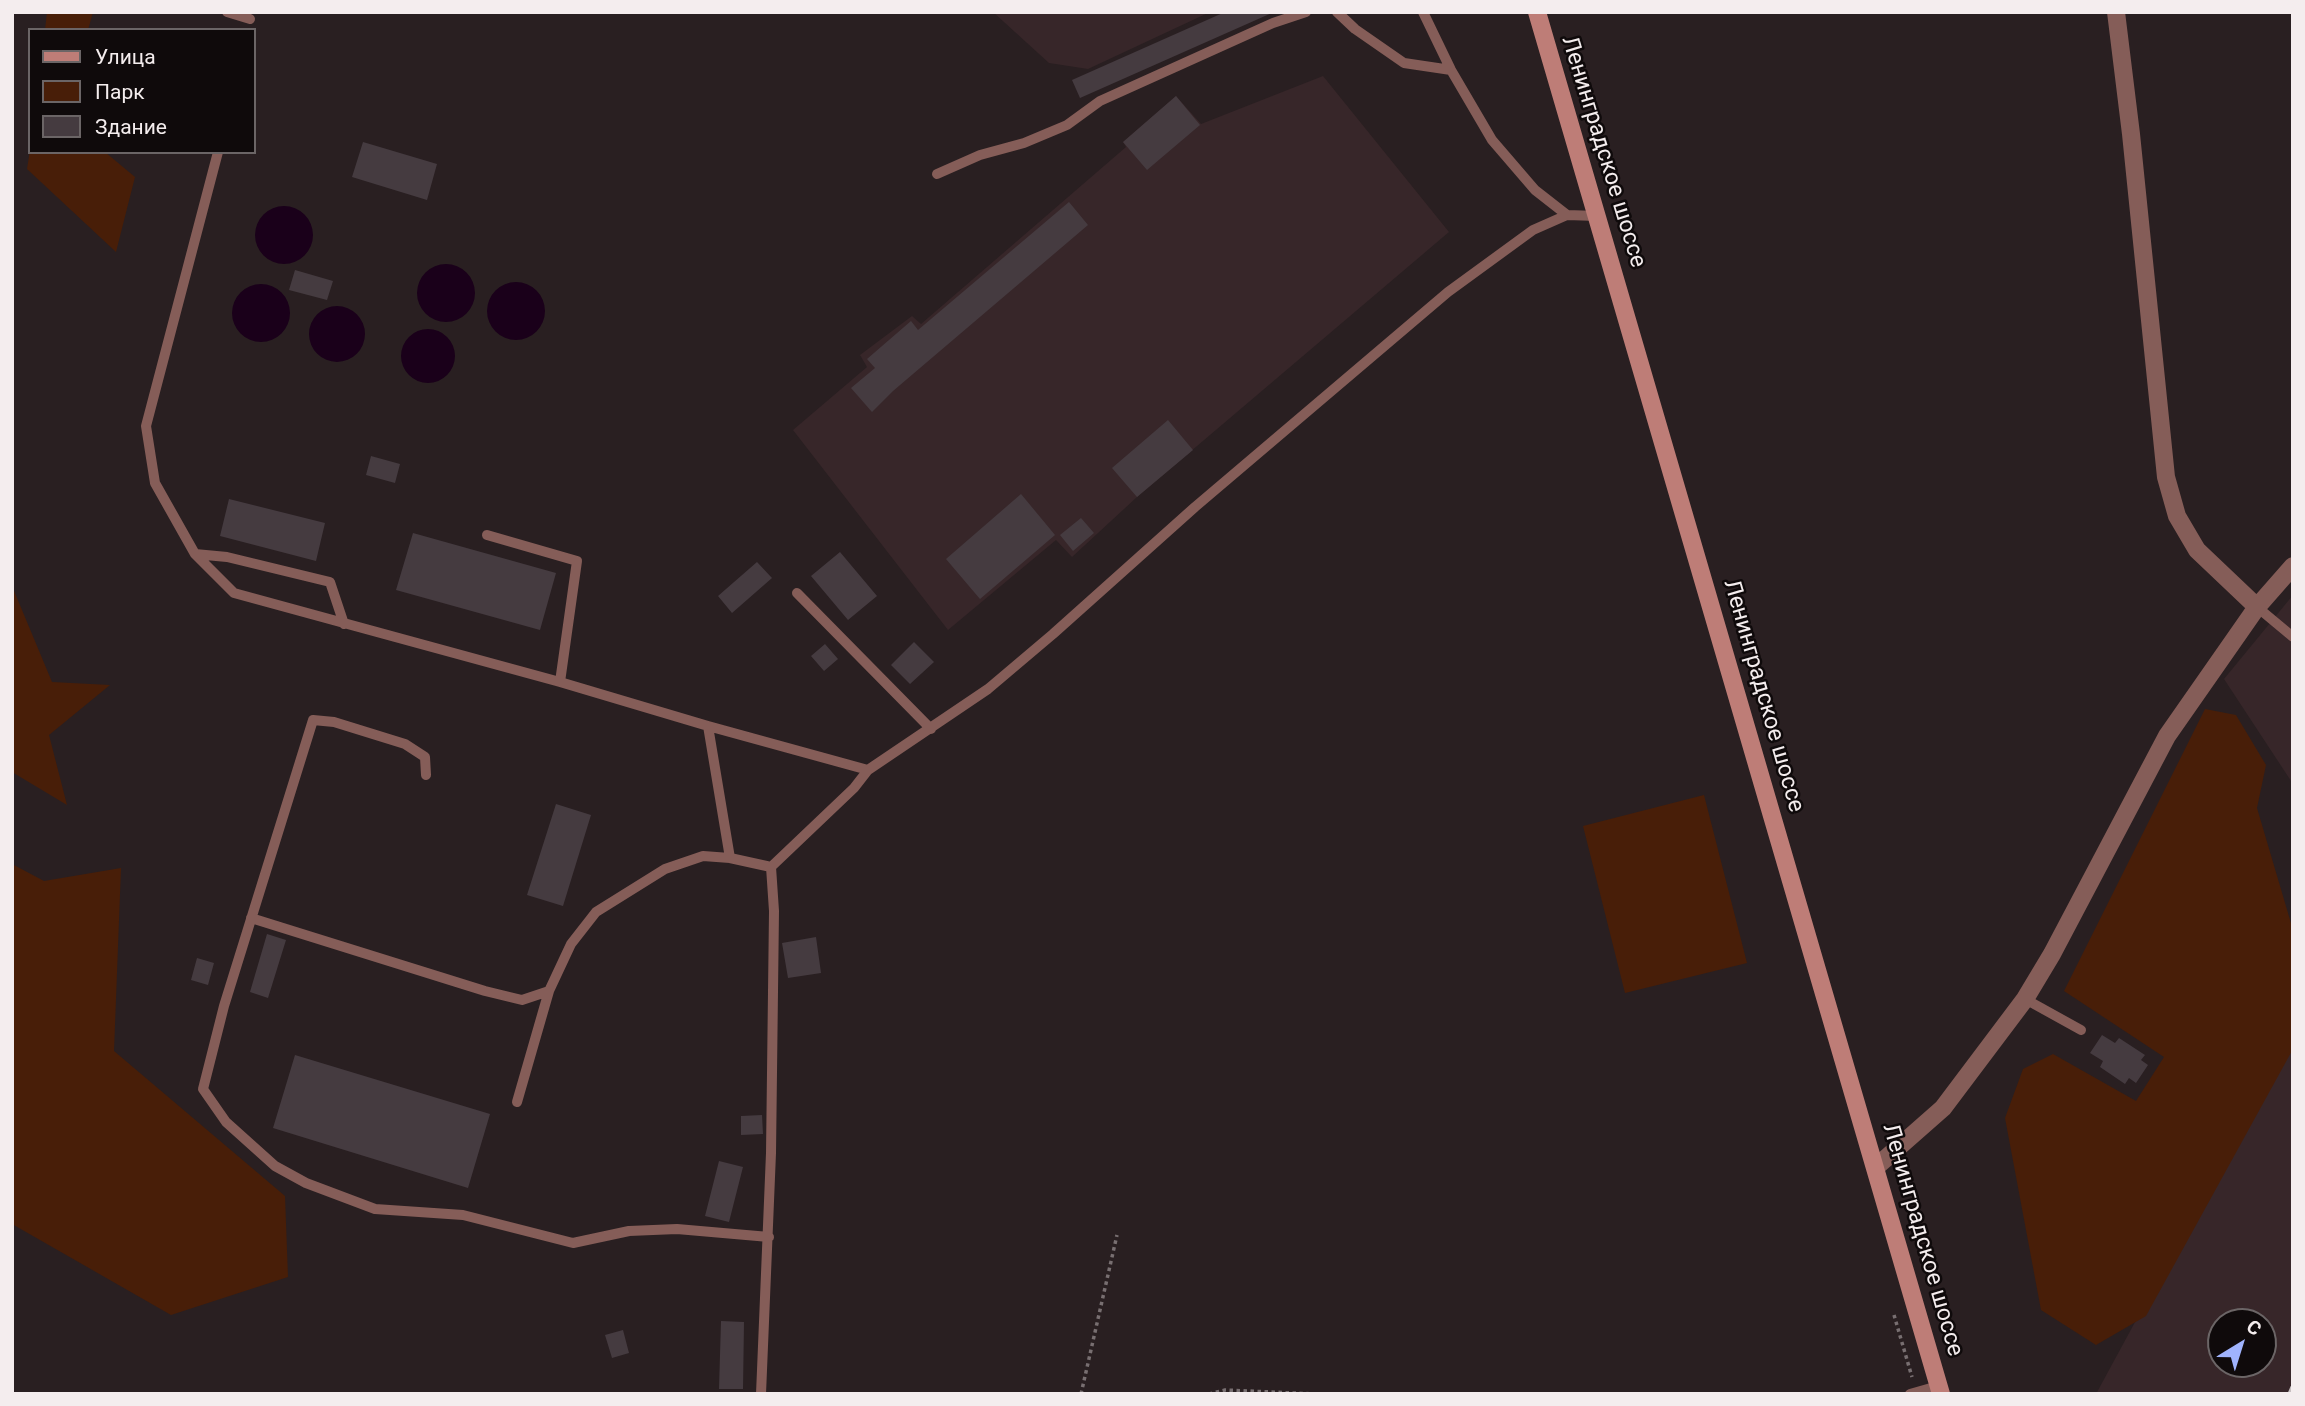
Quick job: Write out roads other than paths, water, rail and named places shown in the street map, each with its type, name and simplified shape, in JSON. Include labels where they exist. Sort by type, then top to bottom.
[{"type":"main road","name":"Ленинградское шоссе","points":[[1537,12],[1939,1390]]},
{"type":"street","points":[[2116,12],[2166,477],[2177,516],[2197,550],[2257,607]]},
{"type":"street","points":[[1876,1167],[1943,1108],[2025,999],[2052,954],[2167,736],[2257,607],[2293,566]]},
{"type":"lane","points":[[228,12],[250,20]]},
{"type":"lane","points":[[937,174],[981,155],[1024,143],[1067,125],[1100,101],[1273,23],[1306,12]]},
{"type":"lane","points":[[1337,12],[1355,29],[1404,63],[1451,70]]},
{"type":"lane","points":[[1423,12],[1451,70],[1492,140],[1535,190],[1567,215]]},
{"type":"lane","points":[[217,154],[146,426],[155,482],[195,554],[234,593],[868,770]]},
{"type":"lane","points":[[771,867],[854,788],[868,770],[988,688],[1053,634],[1195,507],[1448,292],[1534,230],[1567,215],[1597,216]]},
{"type":"lane","points":[[487,534],[576,561],[560,682]]},
{"type":"lane","points":[[195,554],[227,557],[330,582],[344,624]]},
{"type":"lane","points":[[797,593],[931,729]]},
{"type":"lane","points":[[2257,607],[2293,637]]},
{"type":"lane","points":[[426,775],[425,757],[405,744],[334,722],[313,720],[224,1006],[204,1088],[226,1122],[275,1166],[306,1183],[375,1209],[463,1215],[573,1243],[629,1231],[677,1229],[769,1237]]},
{"type":"lane","points":[[708,726],[730,858]]},
{"type":"lane","points":[[517,1102],[549,991],[571,944],[596,912],[666,869],[703,856],[730,858],[771,867]]},
{"type":"lane","points":[[761,1394],[769,1237],[774,911],[771,867]]},
{"type":"lane","points":[[251,918],[485,991],[522,1000],[549,991]]},
{"type":"lane","points":[[2025,999],[2081,1030]]},
{"type":"lane","points":[[1913,1393],[1939,1390]]},
{"type":"railway","points":[[2290,1394],[2293,1387]]}]
